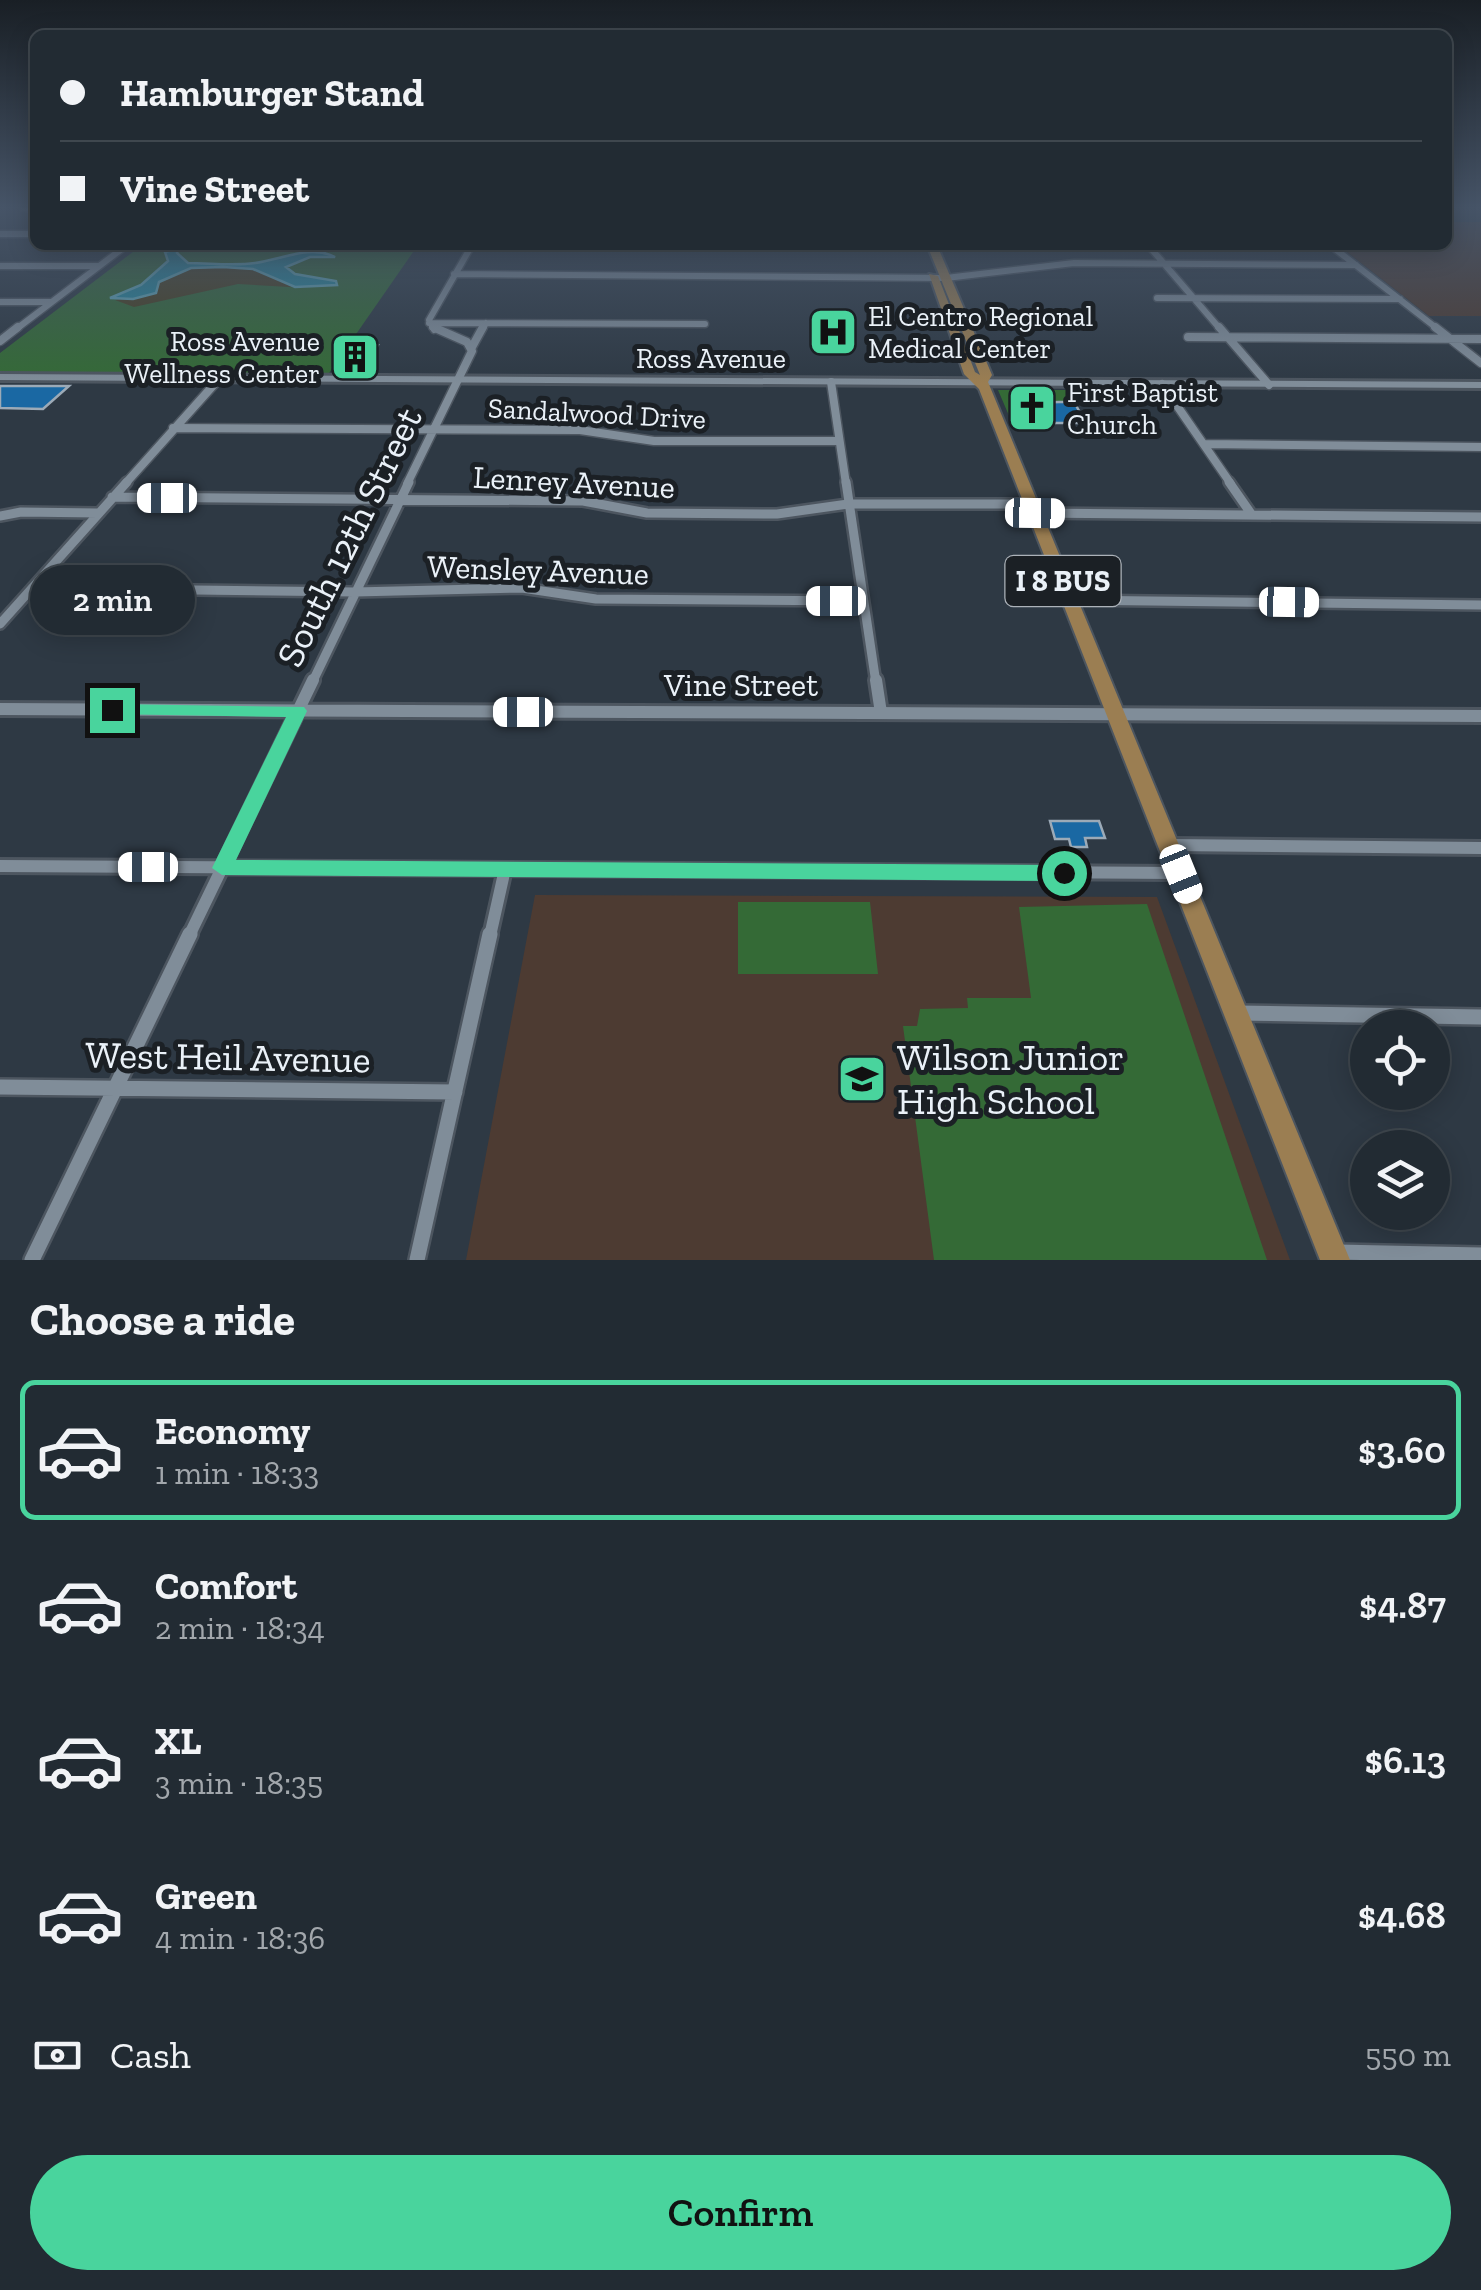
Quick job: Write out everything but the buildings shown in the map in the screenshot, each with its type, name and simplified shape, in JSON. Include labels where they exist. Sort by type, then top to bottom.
[{"type":"highway","name":"I 8 BUS","points":[[934,267],[966,325],[986,375],[982,382]]},
{"type":"highway","name":"I 8 BUS","points":[[937,267],[951,325],[970,374],[982,382],[1333,1256]]},
{"type":"highway","points":[[951,325],[966,325]]},
{"type":"street","points":[[0,341],[97,267]]},
{"type":"street","points":[[429,322],[458,267]]},
{"type":"street","points":[[454,274],[940,278],[985,276],[1031,267]]},
{"type":"street","points":[[1166,267],[1269,385]]},
{"type":"street","points":[[1358,267],[1481,363]]},
{"type":"street","points":[[1157,298],[1400,300]]},
{"type":"street","points":[[0,302],[52,302]]},
{"type":"street","points":[[429,322],[705,324]]},
{"type":"street","points":[[429,322],[434,330],[472,347]]},
{"type":"street","name":"South 12th Street","points":[[32,1260],[486,322]]},
{"type":"street","points":[[1188,337],[1481,339]]},
{"type":"street","name":"Ross Avenue","points":[[0,377],[1481,386]]},
{"type":"street","points":[[0,624],[218,379]]},
{"type":"street","points":[[831,382],[881,712]]},
{"type":"street","points":[[1162,384],[1252,515]]},
{"type":"street","name":"Sandalwood Drive","points":[[173,428],[580,430],[654,441],[839,442]]},
{"type":"street","points":[[1204,444],[1481,447]]},
{"type":"street","name":"Lenrey Avenue","points":[[112,497],[583,501],[665,514],[777,514],[848,504],[1481,517]]},
{"type":"street","points":[[0,516],[21,512],[98,513]]},
{"type":"street","name":"Wensley Avenue","points":[[32,588],[356,592],[522,588],[596,599],[863,601]]},
{"type":"street","points":[[1070,600],[1481,605]]},
{"type":"street","name":"Vine Street","points":[[0,709],[1481,716]]},
{"type":"street","points":[[1170,845],[1481,848]]},
{"type":"street","points":[[0,866],[1181,874]]},
{"type":"street","points":[[417,1260],[505,869]]},
{"type":"street","points":[[1236,1013],[1481,1017]]},
{"type":"street","name":"West Heil Avenue","points":[[0,1087],[455,1092]]},
{"type":"street","points":[[1333,1256],[1481,1256]]},
{"type":"shaded area","points":[[1366,267],[1481,267],[1481,316],[1429,316]]},
{"type":"shaded area","name":"Wilson Junior High School","points":[[535,895],[1157,897],[1290,1260],[466,1260]]},
{"type":"green space","points":[[113,267],[403,267],[327,376],[0,373],[0,353]]},
{"type":"green space","points":[[998,390],[1068,390],[1074,402],[1021,403],[1029,425],[1013,425]]},
{"type":"green space","points":[[738,902],[870,902],[878,974],[738,974]]},
{"type":"green space","points":[[1147,904],[1267,1260],[934,1260],[903,1026],[917,1026],[920,1009],[968,1008],[967,998],[1031,998],[1019,907]]},
{"type":"sand","points":[[191,268],[249,268],[307,288],[238,284],[134,307],[115,300],[158,291],[158,282]]},
{"type":"water","points":[[161,267],[286,267],[295,274],[336,281],[337,285],[295,287],[253,269],[191,268],[159,282],[156,293],[133,299],[110,298],[141,285]]},
{"type":"place","name":"El Centro Regional Medical Center","points":[[833,332]]},
{"type":"place","name":"Ross Avenue Wellness Center","points":[[355,357]]},
{"type":"place","name":"First Baptist Church","points":[[1032,408]]},
{"type":"place","name":"Wilson Junior High School","points":[[862,1079]]},
{"type":"route","points":[[112,710],[298,711],[222,868],[1064,873]]}]
